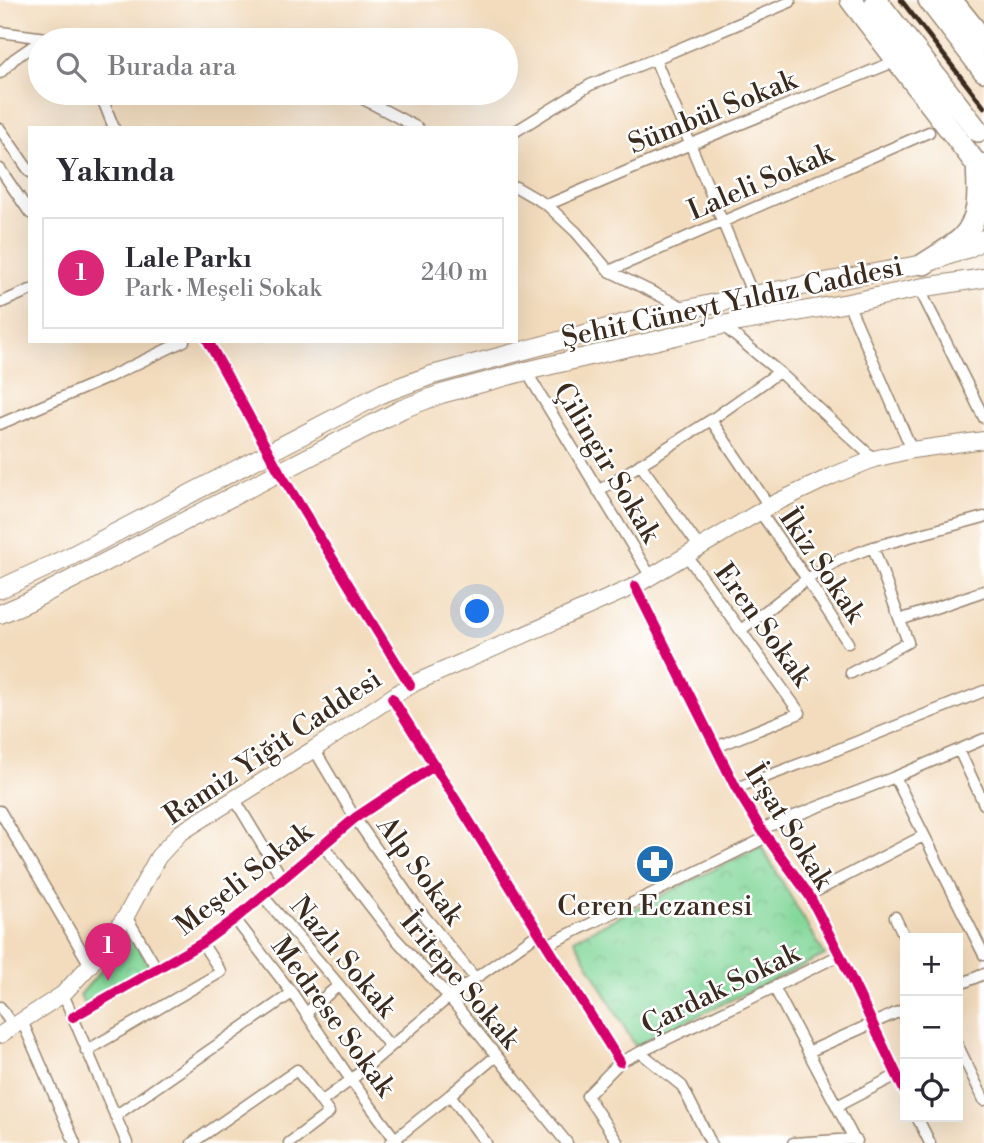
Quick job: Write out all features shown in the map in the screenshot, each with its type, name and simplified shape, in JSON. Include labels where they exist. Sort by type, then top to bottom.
[{"type":"highway","points":[[850,0],[982,168],[977,210],[971,226],[962,238],[925,264]]},
{"type":"highway","points":[[876,0],[978,131]]},
{"type":"highway","points":[[929,0],[984,71]]},
{"type":"highway","points":[[959,2],[984,41]]},
{"type":"main road","points":[[0,589],[71,556],[383,393],[432,375],[637,320],[753,295],[925,264],[969,248],[984,239]]},
{"type":"main road","name":"Şehit Cüneyt Yıldız Caddesi","points":[[0,614],[402,409],[441,394],[722,325],[984,278]]},
{"type":"main road","name":"Ramiz Yiğit Caddesi","points":[[12,1027],[62,994],[90,965],[126,916],[158,858],[180,834],[410,685],[635,586],[764,509],[832,476],[874,459],[912,450],[984,440]]},
{"type":"street","points":[[518,130],[590,85],[790,2]]},
{"type":"street","points":[[0,32],[28,37]]},
{"type":"street","points":[[0,73],[28,50]]},
{"type":"street","points":[[655,59],[753,295]]},
{"type":"street","name":"Sümbül Sokak","points":[[547,205],[896,61]]},
{"type":"street","points":[[105,105],[113,126]]},
{"type":"street","points":[[375,105],[414,126]]},
{"type":"street","points":[[0,129],[28,169]]},
{"type":"street","name":"Laleli Sokak","points":[[609,271],[929,132]]},
{"type":"street","points":[[0,169],[28,210]]},
{"type":"street","points":[[518,188],[547,205],[576,232],[609,271],[687,309]]},
{"type":"street","points":[[919,288],[984,418]]},
{"type":"street","points":[[0,303],[28,291]]},
{"type":"street","points":[[848,303],[912,450]]},
{"type":"street","points":[[722,325],[779,372],[874,459]]},
{"type":"street","points":[[0,424],[180,343]]},
{"type":"street","points":[[209,343],[279,471],[410,685]]},
{"type":"street","name":"Çilingir Sokak","points":[[526,371],[651,577]]},
{"type":"street","points":[[598,491],[712,420],[779,372]]},
{"type":"street","name":"İkiz Sokak","points":[[712,420],[848,643]]},
{"type":"street","name":"Eren Sokak","points":[[640,464],[741,630],[800,713],[716,747]]},
{"type":"street","points":[[741,630],[807,579],[839,560],[873,547],[984,517]]},
{"type":"street","points":[[851,673],[908,642],[873,547]]},
{"type":"street","name":"İrşat Sokak","points":[[635,586],[736,788],[764,833],[809,894],[900,1081]]},
{"type":"street","points":[[900,620],[984,592]]},
{"type":"street","points":[[736,788],[984,691]]},
{"type":"street","points":[[393,698],[620,1062]]},
{"type":"street","points":[[547,945],[764,833],[984,739]]},
{"type":"street","name":"Alp Sokak","points":[[314,749],[355,818],[416,906],[475,978]]},
{"type":"street","points":[[959,750],[984,804]]},
{"type":"street","name":"Meşeli Sokak","points":[[73,1017],[202,943],[235,919],[355,818],[435,765]]},
{"type":"street","points":[[895,777],[984,955]]},
{"type":"street","points":[[234,798],[282,878]]},
{"type":"street","points":[[0,811],[90,965]]},
{"type":"street","points":[[809,894],[923,836]]},
{"type":"street","name":"İritepe Sokak","points":[[323,845],[395,938],[449,997],[567,1143]]},
{"type":"street","name":"Nazlı Sokak","points":[[262,895],[390,1046]]},
{"type":"street","points":[[126,916],[157,970]]},
{"type":"street","points":[[895,917],[903,933]]},
{"type":"street","name":"Medrese Sokak","points":[[235,919],[292,993],[395,1142]]},
{"type":"street","points":[[321,1102],[449,997],[540,933]]},
{"type":"street","points":[[86,1051],[221,972],[202,943]]},
{"type":"street","name":"Çardak Sokak","points":[[618,1143],[587,1096],[620,1062],[840,955]]},
{"type":"street","points":[[963,983],[984,974]]},
{"type":"street","points":[[306,1013],[340,985]]},
{"type":"street","points":[[774,987],[857,1141],[793,1143]]},
{"type":"street","points":[[115,1116],[292,993]]},
{"type":"street","points":[[62,994],[127,1143]]},
{"type":"street","points":[[0,1007],[75,1143]]},
{"type":"street","points":[[808,1052],[900,1011]]},
{"type":"street","points":[[640,1052],[682,1086],[710,1143]]},
{"type":"street","points":[[395,1142],[496,1056]]},
{"type":"street","points":[[963,1056],[984,1100]]},
{"type":"street","points":[[192,1143],[297,1070],[328,1113],[289,1143]]},
{"type":"street","points":[[837,1106],[897,1075]]},
{"type":"street","points":[[450,1095],[486,1143]]},
{"type":"street","points":[[920,1122],[930,1143]]},
{"type":"green space","points":[[761,846],[825,955],[635,1046],[574,939]]},
{"type":"green space","points":[[132,935],[150,968],[84,1004],[80,995]]},
{"type":"railway","points":[[901,0],[984,107]]},
{"type":"cycle path","points":[[209,343],[279,471],[410,685]]},
{"type":"cycle path","points":[[635,586],[736,788],[761,829],[809,895],[900,1081]]},
{"type":"cycle path","points":[[392,698],[620,1062]]},
{"type":"cycle path","points":[[73,1017],[202,943],[235,919],[355,818],[435,765]]},
{"type":"place","name":"Ceren Eczanesi","points":[[655,864]]},
{"type":"place","name":"Lale Parkı","points":[[108,981]]}]
